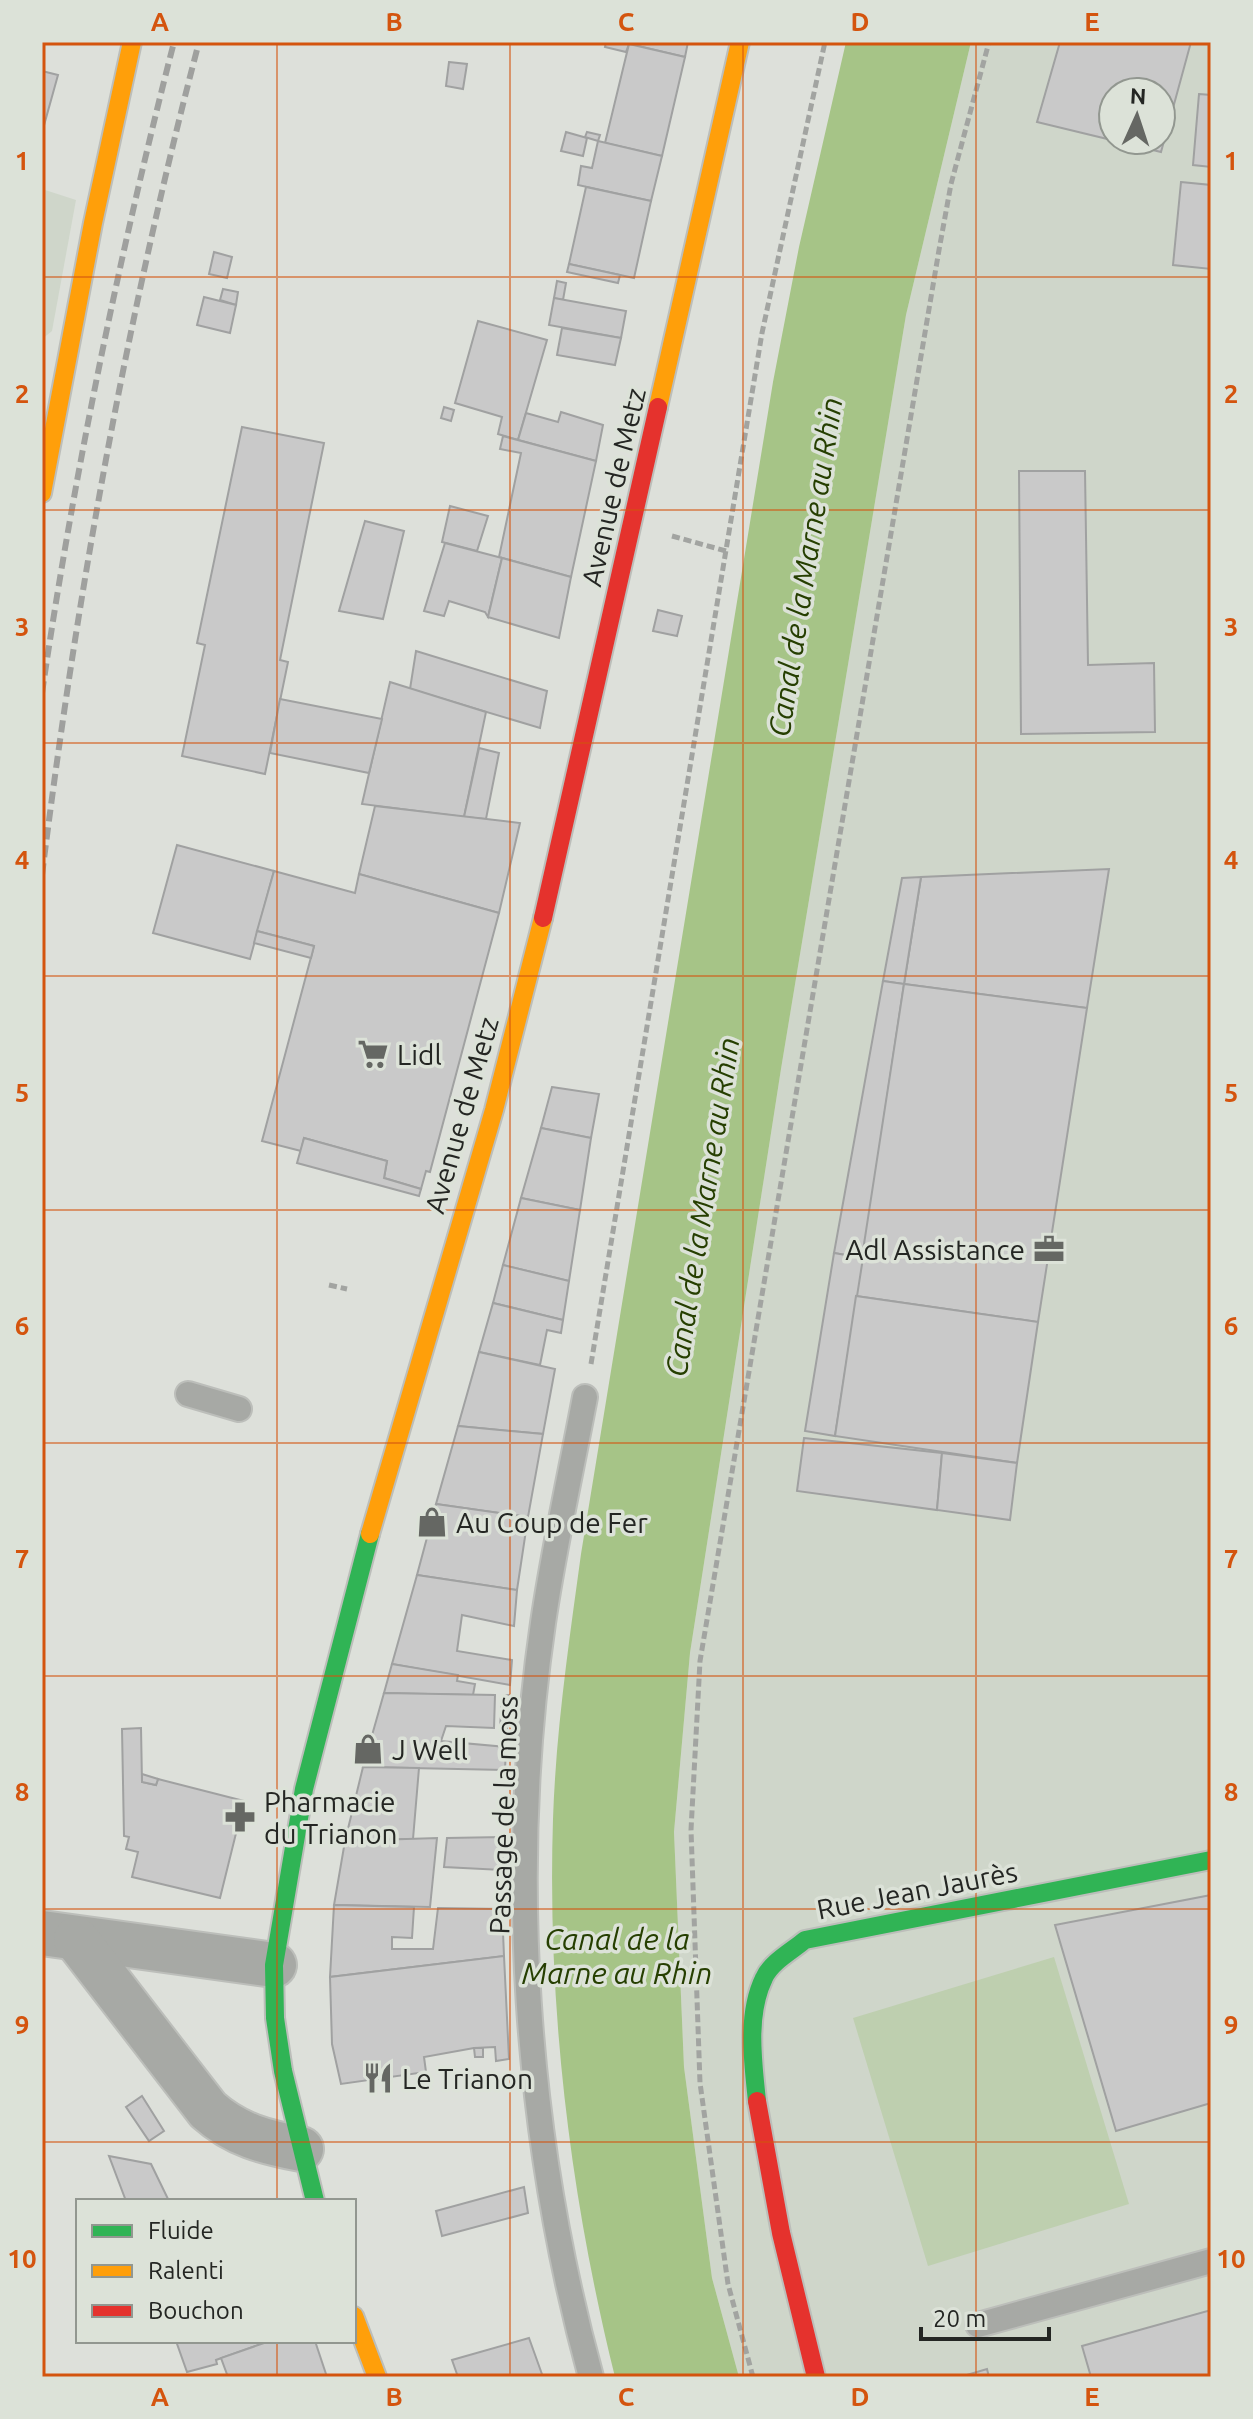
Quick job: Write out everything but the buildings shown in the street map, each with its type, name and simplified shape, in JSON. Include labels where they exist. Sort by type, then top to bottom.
[{"type":"main road","points":[[42,493],[93,223],[132,42]]},
{"type":"main road","name":"Avenue de Metz","points":[[314,2199],[283,2071],[275,2018],[274,1965],[304,1789],[392,1450],[494,1110],[535,953],[740,42]]},
{"type":"main road","name":"Rue Jean Jaurès","points":[[816,2377],[770,2187],[757,2087],[752,2014],[765,1977],[805,1940],[1211,1860]]},
{"type":"main road","points":[[356,2321],[377,2377]]},
{"type":"street","points":[[59,1936],[274,1965]]},
{"type":"street","points":[[59,1936],[208,2110],[227,2127],[255,2140],[301,2149]]},
{"type":"lane","points":[[188,1394],[239,1409]]},
{"type":"lane","name":"Passage de la moss","points":[[585,1397],[543,1623],[529,1754],[525,1886],[532,2031],[548,2171],[572,2308],[591,2377]]},
{"type":"lane","points":[[978,2325],[1211,2261]]},
{"type":"path","points":[[585,1397],[762,333],[825,42]]},
{"type":"path","points":[[753,2377],[728,2284],[700,2083],[691,1830],[700,1661],[939,250],[951,184],[989,42]]},
{"type":"path","points":[[687,540],[726,551]]},
{"type":"path","points":[[329,1285],[347,1289]]},
{"type":"shaded area","points":[[971,42],[1211,42],[1211,2377],[739,2377],[712,2278],[684,2067],[674,1832],[690,1653],[781,1069],[906,315]]},
{"type":"shaded area","points":[[42,189],[76,200],[52,331],[42,339]]},
{"type":"shaded area","points":[[1054,1957],[1129,2204],[928,2266],[853,2018]]},
{"type":"water","name":"Canal de la Marne au Rhin","points":[[846,42],[971,42],[906,315],[781,1069],[690,1653],[674,1832],[684,2067],[712,2278],[739,2377],[615,2377],[585,2240],[558,2030],[552,1889],[560,1719],[581,1554],[773,382],[799,247]]},
{"type":"railway","points":[[42,693],[68,529],[99,366],[174,42]]},
{"type":"railway","points":[[42,875],[71,665],[107,456],[149,248],[199,42]]},
{"type":"traffic: fast","points":[[315,2199],[283,2071],[275,2018],[274,1965],[304,1789],[370,1534]]},
{"type":"traffic: fast","points":[[757,2101],[752,2039],[758,1992],[772,1967],[805,1940],[1211,1860]]},
{"type":"traffic: slow","points":[[42,493],[93,223],[132,42]]},
{"type":"traffic: slow","points":[[658,407],[740,42]]},
{"type":"traffic: slow","points":[[370,1534],[494,1110],[543,918]]},
{"type":"traffic: slow","points":[[356,2321],[377,2377]]},
{"type":"traffic: jam","points":[[543,918],[658,407]]},
{"type":"traffic: jam","points":[[757,2101],[781,2233],[816,2377]]},
{"type":"place","name":"Lidl","points":[[373,1054]]},
{"type":"place","name":"Adl Assistance","points":[[1049,1249]]},
{"type":"place","name":"Au Coup de Fer","points":[[432,1522]]},
{"type":"place","name":"J Well","points":[[368,1749]]},
{"type":"place","name":"Pharmacie du Trianon","points":[[240,1817]]},
{"type":"place","name":"Le Trianon","points":[[378,2078]]}]
